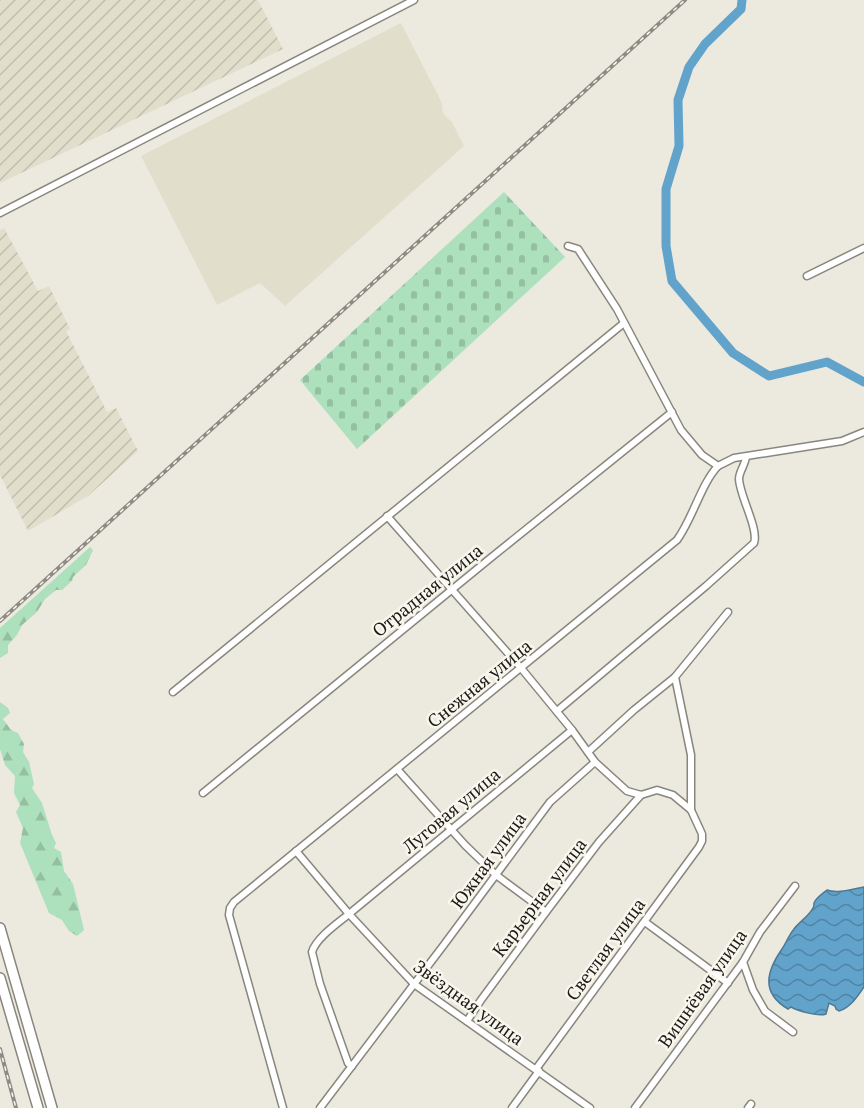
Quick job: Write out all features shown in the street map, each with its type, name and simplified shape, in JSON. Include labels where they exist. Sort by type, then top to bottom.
[{"type":"highway","points":[[0,928],[52,1108]]},
{"type":"highway","points":[[0,978],[38,1108]]},
{"type":"street","points":[[0,213],[414,0]]},
{"type":"street","points":[[568,246],[578,249],[617,309],[681,430],[702,455],[718,466],[734,458],[842,441],[864,432]]},
{"type":"street","points":[[807,276],[864,248]]},
{"type":"street","points":[[172,692],[624,322]]},
{"type":"street","name":"Отрадная улица","points":[[203,793],[672,412]]},
{"type":"street","points":[[557,711],[754,543],[753,529],[739,478],[746,457]]},
{"type":"street","name":"Снежная улица","points":[[283,1108],[229,915],[234,902],[677,540],[686,528],[708,479],[718,466]]},
{"type":"street","points":[[387,516],[521,668],[595,762],[627,791],[640,795],[657,790],[673,795],[691,810]]},
{"type":"street","points":[[588,752],[675,677],[728,612]]},
{"type":"street","points":[[675,677],[691,755],[691,810]]},
{"type":"street","name":"Луговая улица","points":[[352,1066],[348,1063],[320,984],[312,952],[313,946],[572,730]]},
{"type":"street","name":"Южная улица","points":[[320,1108],[550,802],[595,762]]},
{"type":"street","points":[[397,769],[465,845],[496,874],[546,912]]},
{"type":"street","name":"Карьерная улица","points":[[467,1021],[599,842],[640,795]]},
{"type":"street","name":"Светлая улица","points":[[513,1108],[702,842],[702,834],[691,810]]},
{"type":"street","name":"Звёздная улица","points":[[296,851],[349,914],[414,984],[590,1108]]},
{"type":"street","name":"Вишнёвая улица","points":[[635,1108],[743,962],[760,932],[795,886]]},
{"type":"street","points":[[645,922],[728,982]]},
{"type":"street","points":[[743,962],[753,990],[765,1011],[793,1032]]},
{"type":"shaded area","points":[[0,0],[258,0],[283,49],[0,183]]},
{"type":"shaded area","points":[[401,23],[442,103],[444,115],[452,122],[464,146],[285,306],[260,283],[217,305],[141,156]]},
{"type":"shaded area","points":[[4,228],[38,291],[49,286],[70,329],[66,331],[107,412],[116,408],[138,451],[88,496],[28,531],[0,475],[0,230]]},
{"type":"green space","points":[[504,192],[565,257],[357,449],[300,380]]},
{"type":"green space","points":[[90,547],[93,550],[86,565],[62,590],[56,590],[45,599],[37,612],[22,625],[8,645],[8,653],[0,658],[0,628]]},
{"type":"green space","points":[[0,702],[8,708],[10,713],[3,719],[11,730],[18,733],[24,744],[23,752],[29,762],[34,784],[32,788],[42,803],[56,843],[54,848],[61,852],[64,871],[73,884],[84,930],[77,936],[69,931],[62,920],[49,913],[20,843],[23,828],[16,812],[20,805],[14,793],[15,776],[5,765],[0,749]]},
{"type":"water","points":[[864,887],[864,987],[856,998],[839,1011],[829,1003],[826,1014],[823,1015],[791,1007],[788,1009],[779,1003],[770,989],[770,974],[772,966],[796,926],[814,907],[816,899],[827,890],[840,891]]},
{"type":"waterway","points":[[742,0],[741,9],[705,44],[689,67],[678,100],[679,146],[666,189],[666,246],[672,281],[733,353],[769,376],[827,362],[864,382]]},
{"type":"railway","points":[[0,621],[685,0]]},
{"type":"railway","points":[[0,1049],[16,1108]]}]
